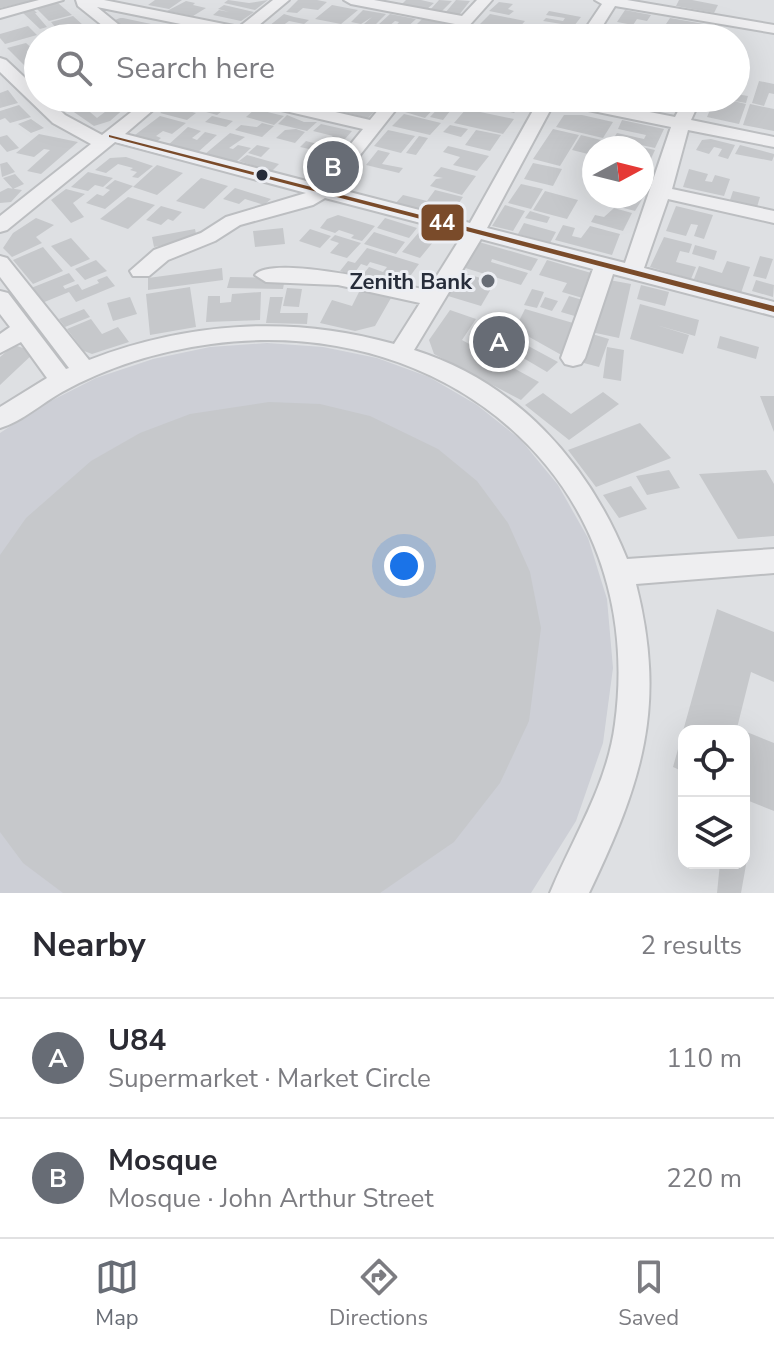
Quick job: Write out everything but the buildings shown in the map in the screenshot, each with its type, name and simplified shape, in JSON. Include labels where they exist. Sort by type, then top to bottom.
[{"type":"street","points":[[0,14],[56,0]]},
{"type":"street","points":[[82,0],[189,24]]},
{"type":"street","points":[[82,0],[110,24]]},
{"type":"street","points":[[252,24],[282,0]]},
{"type":"street","points":[[351,0],[465,21]]},
{"type":"street","points":[[462,24],[485,0]]},
{"type":"street","points":[[595,24],[608,1],[731,16],[774,29]]},
{"type":"street","points":[[727,24],[731,16]]},
{"type":"street","points":[[0,63],[24,86]]},
{"type":"street","points":[[52,112],[59,119],[106,139],[774,309]]},
{"type":"street","points":[[0,226],[141,112]]},
{"type":"street","points":[[313,112],[373,126]]},
{"type":"street","points":[[141,271],[161,255],[208,237],[233,221],[306,201],[321,192],[385,112]]},
{"type":"street","points":[[400,353],[475,232],[543,112]]},
{"type":"street","points":[[624,112],[774,142]]},
{"type":"street","points":[[632,273],[686,112]]},
{"type":"street","points":[[661,192],[774,217]]},
{"type":"street","points":[[0,263],[74,376]]},
{"type":"street","points":[[573,358],[605,266]]},
{"type":"street","points":[[266,275],[338,278],[434,299]]},
{"type":"street","points":[[0,298],[23,329],[74,376]]},
{"type":"street","points":[[0,345],[23,329]]},
{"type":"street","points":[[0,419],[74,376],[148,349],[234,334],[319,335],[400,353],[470,384],[532,431],[584,494],[621,572],[635,644],[632,724],[611,809],[569,893]]},
{"type":"street","points":[[621,572],[774,561]]},
{"type":"shaded area","points":[[267,343],[323,347],[377,358],[429,377],[477,405],[521,440],[558,485],[588,538],[607,599],[613,668],[603,743],[576,821],[531,893],[0,893],[0,433],[41,406],[96,378],[153,359],[210,347]]},
{"type":"transit line","name":"44","points":[[111,136],[774,309]]},
{"type":"place","name":"Mosque","points":[[333,167]]},
{"type":"place","name":"Zenith Bank","points":[[488,281]]},
{"type":"place","name":"U84","points":[[499,342]]}]
